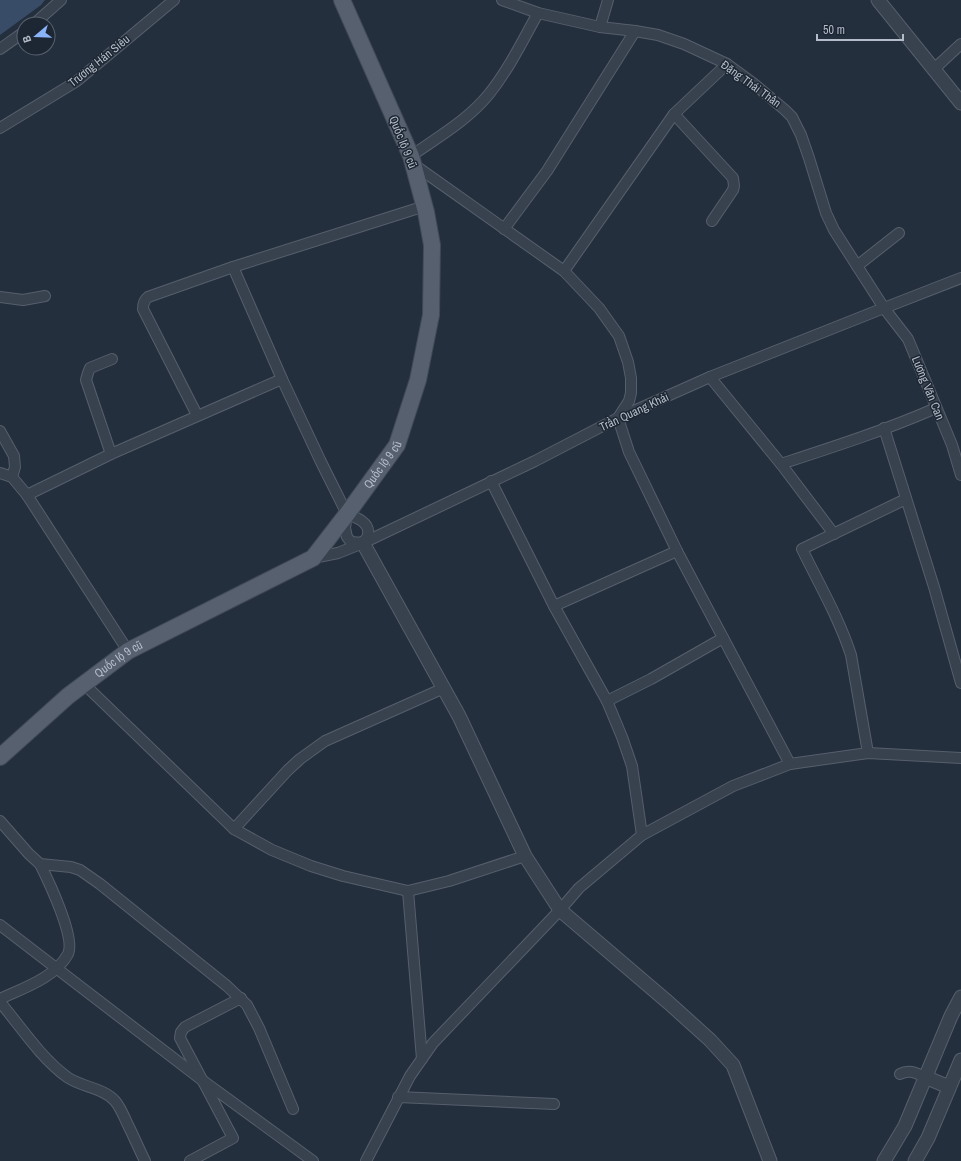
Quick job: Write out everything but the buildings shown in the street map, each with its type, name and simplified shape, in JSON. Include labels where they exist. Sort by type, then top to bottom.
[{"type":"main road","name":"Quốc lộ 9 cũ","points":[[1,753],[68,696],[128,651],[313,558],[397,445],[418,380],[431,315],[432,244],[425,206],[412,160],[342,0]]},
{"type":"street","points":[[43,16],[61,0]]},
{"type":"street","name":"Trương Hán Siêu","points":[[0,128],[78,80],[174,0]]},
{"type":"street","name":"Đặng Thái Thân","points":[[502,0],[538,13],[600,27],[658,35],[684,44],[727,64],[775,100],[792,117],[797,126],[809,158],[826,213],[834,230],[884,308]]},
{"type":"street","points":[[600,27],[608,0]]},
{"type":"street","points":[[878,0],[961,103]]},
{"type":"street","points":[[538,13],[507,69],[489,94],[463,119],[412,160],[504,229],[564,271],[599,308],[619,336],[628,362],[631,378],[631,393],[629,401],[618,418],[629,452],[677,551],[790,764]]},
{"type":"street","points":[[504,229],[547,171],[635,31]]},
{"type":"street","points":[[0,49],[16,38]]},
{"type":"street","points":[[934,69],[961,44]]},
{"type":"street","points":[[564,271],[674,114],[727,64]]},
{"type":"street","points":[[674,114],[733,178],[733,190],[712,221]]},
{"type":"street","points":[[197,415],[144,309],[143,302],[148,296],[233,267],[425,206]]},
{"type":"street","points":[[857,266],[899,233]]},
{"type":"street","points":[[233,267],[320,462],[347,514],[345,528],[347,537],[352,542],[363,543]]},
{"type":"street","name":"Trần Quang Khải","points":[[313,558],[338,553],[363,543],[535,461],[618,418],[710,377],[961,278]]},
{"type":"street","points":[[0,297],[23,300],[45,296]]},
{"type":"street","name":"Lương Văn Can","points":[[884,308],[908,339],[952,445],[961,475]]},
{"type":"street","points":[[111,454],[86,380],[90,368],[112,359]]},
{"type":"street","points":[[710,377],[781,464],[834,534]]},
{"type":"street","points":[[27,495],[111,454],[282,378]]},
{"type":"street","points":[[781,464],[905,421],[936,408]]},
{"type":"street","points":[[884,428],[934,587],[961,683]]},
{"type":"street","points":[[0,431],[14,456],[15,467],[12,477]]},
{"type":"street","points":[[0,473],[12,477],[27,495],[128,651]]},
{"type":"street","points":[[491,481],[554,606],[607,701],[632,766],[642,835]]},
{"type":"street","points":[[868,753],[854,669],[849,649],[831,607],[802,549],[906,500]]},
{"type":"street","points":[[347,514],[360,519],[368,528],[368,535],[363,543]]},
{"type":"street","points":[[363,543],[459,716],[525,856],[560,910],[669,1003],[710,1040],[733,1065],[770,1161]]},
{"type":"street","points":[[554,606],[677,551]]},
{"type":"street","points":[[607,701],[651,679],[722,638]]},
{"type":"street","points":[[84,684],[234,829],[272,850],[311,866],[343,876],[408,891],[449,881],[525,856]]},
{"type":"street","points":[[234,829],[288,770],[300,759],[325,741],[444,688]]},
{"type":"street","points":[[366,1161],[410,1076],[433,1044],[579,888],[642,835],[733,786],[790,764],[868,753],[961,758]]},
{"type":"street","points":[[0,821],[29,854],[40,864],[51,884],[69,937],[69,952],[56,968],[46,977],[0,1001],[48,1060],[66,1076],[75,1082],[106,1094],[114,1100],[121,1109],[145,1161]]},
{"type":"street","points":[[40,864],[72,867],[80,870],[100,884],[241,998],[247,1005],[259,1028],[293,1109]]},
{"type":"street","points":[[408,891],[422,1059]]},
{"type":"street","points":[[0,925],[202,1080],[313,1161]]},
{"type":"street","points":[[884,1161],[905,1126],[951,1016],[961,997]]},
{"type":"street","points":[[190,1161],[233,1138],[180,1038],[181,1032],[185,1027],[241,998]]},
{"type":"street","points":[[915,1161],[928,1138],[961,1060]]},
{"type":"street","points":[[900,1074],[905,1071],[910,1071],[949,1087]]},
{"type":"street","points":[[398,1097],[554,1104]]},
{"type":"water","points":[[0,0],[45,0],[41,5],[26,16],[16,16],[16,23],[0,35]]}]
